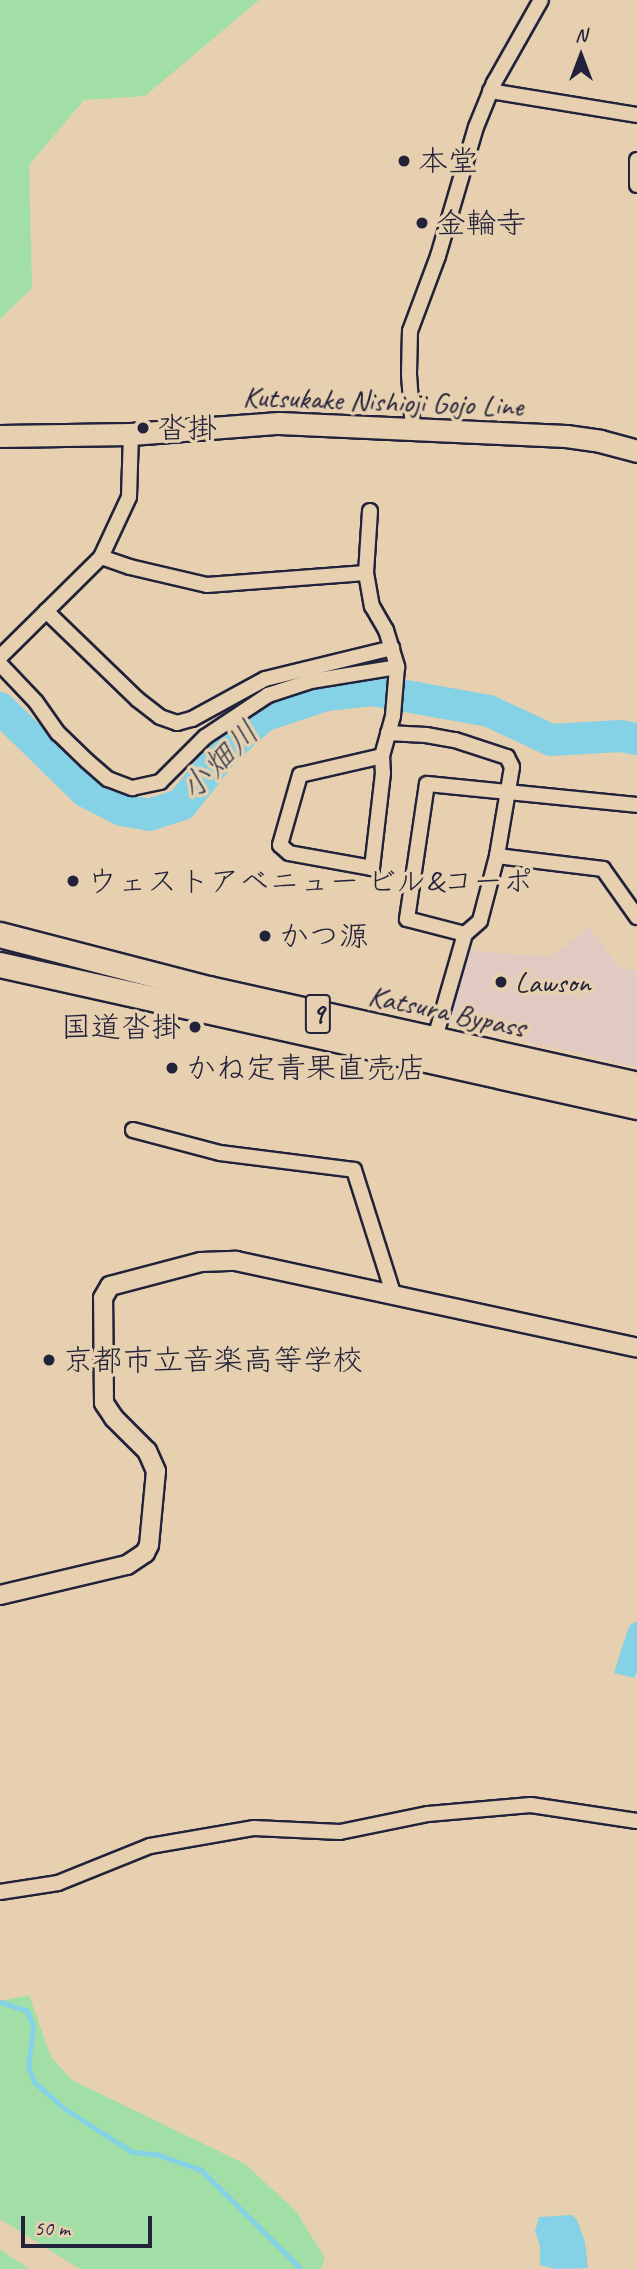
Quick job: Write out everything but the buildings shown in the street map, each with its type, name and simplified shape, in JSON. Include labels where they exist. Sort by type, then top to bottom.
[{"type":"highway","name":"Katsura Bypass","points":[[0,935],[432,1049],[637,1107]]},
{"type":"highway","name":"Katsura Bypass","points":[[0,965],[432,1049],[637,1085]]},
{"type":"main road","name":"Kutsukake Nishioji Gojo Line","points":[[0,436],[131,435],[279,423],[566,436],[600,441],[637,451]]},
{"type":"street","points":[[413,429],[409,374],[410,331],[438,256],[476,127],[491,92],[541,0]]},
{"type":"street","points":[[491,92],[637,115]]},
{"type":"street","points":[[637,160],[637,185]]},
{"type":"street","points":[[0,657],[101,557],[129,497],[131,435]]},
{"type":"street","points":[[370,511],[366,573],[372,606],[386,630],[397,671],[393,716],[382,756],[383,773],[372,868],[289,853],[280,845],[300,775],[382,756]]},
{"type":"street","points":[[101,557],[130,567],[207,585],[366,573]]},
{"type":"street","points":[[46,611],[136,699],[160,718],[177,723],[192,719],[265,679],[392,648]]},
{"type":"street","points":[[0,664],[36,702],[58,733],[87,761],[108,779],[131,788],[160,782],[205,737],[268,695],[312,681],[397,671]]},
{"type":"street","points":[[388,733],[426,735],[507,757],[512,767],[497,856],[480,921],[465,934],[432,1049]]},
{"type":"street","points":[[465,934],[407,919],[427,783],[637,805]]},
{"type":"street","points":[[497,856],[603,869],[637,917]]},
{"type":"street","points":[[133,1130],[220,1153],[354,1170],[394,1296]]},
{"type":"street","points":[[0,1595],[127,1565],[145,1553],[149,1545],[156,1471],[147,1451],[114,1418],[104,1403],[103,1298],[110,1286],[201,1262],[236,1261],[637,1348]]},
{"type":"street","points":[[0,1892],[58,1884],[150,1846],[254,1828],[340,1832],[428,1814],[530,1805],[637,1821]]},
{"type":"shaded area","points":[[589,927],[621,969],[637,970],[637,1067],[446,1023],[466,950],[551,957]]},
{"type":"green space","points":[[0,0],[259,0],[145,96],[84,100],[29,165],[32,288],[0,319]]},
{"type":"green space","points":[[29,1995],[51,2057],[72,2080],[245,2164],[295,2210],[325,2258],[321,2269],[80,2269],[0,2219],[0,2001]]},
{"type":"green space","points":[[0,2249],[29,2269],[0,2269]]},
{"type":"water","points":[[637,1621],[637,1672],[634,1678],[614,1673],[630,1625]]},
{"type":"water","points":[[572,2215],[577,2220],[585,2242],[588,2268],[556,2269],[540,2265],[540,2246],[535,2231],[539,2217]]},
{"type":"waterway","name":"小畑川","points":[[0,708],[85,791],[122,810],[149,815],[182,804],[225,750],[263,716],[326,695],[372,690],[489,711],[551,740],[620,736],[637,739]]},
{"type":"waterway","points":[[0,2002],[27,2011],[33,2027],[28,2066],[34,2082],[65,2109],[132,2152],[159,2155],[201,2170],[301,2269]]},
{"type":"place","name":"本堂","points":[[404,161]]},
{"type":"place","name":"金輪寺","points":[[422,223]]},
{"type":"place","name":"沓掛","points":[[143,428]]},
{"type":"place","name":"ウェストアベニュー ビル&コーポ","points":[[73,881]]},
{"type":"place","name":"かつ源","points":[[265,936]]},
{"type":"place","name":"Lawson","points":[[501,982]]},
{"type":"place","name":"国道沓掛","points":[[195,1027]]},
{"type":"place","name":"かね定青果直売店","points":[[172,1068]]},
{"type":"place","name":"京都市立音楽高等学校","points":[[49,1360]]}]
